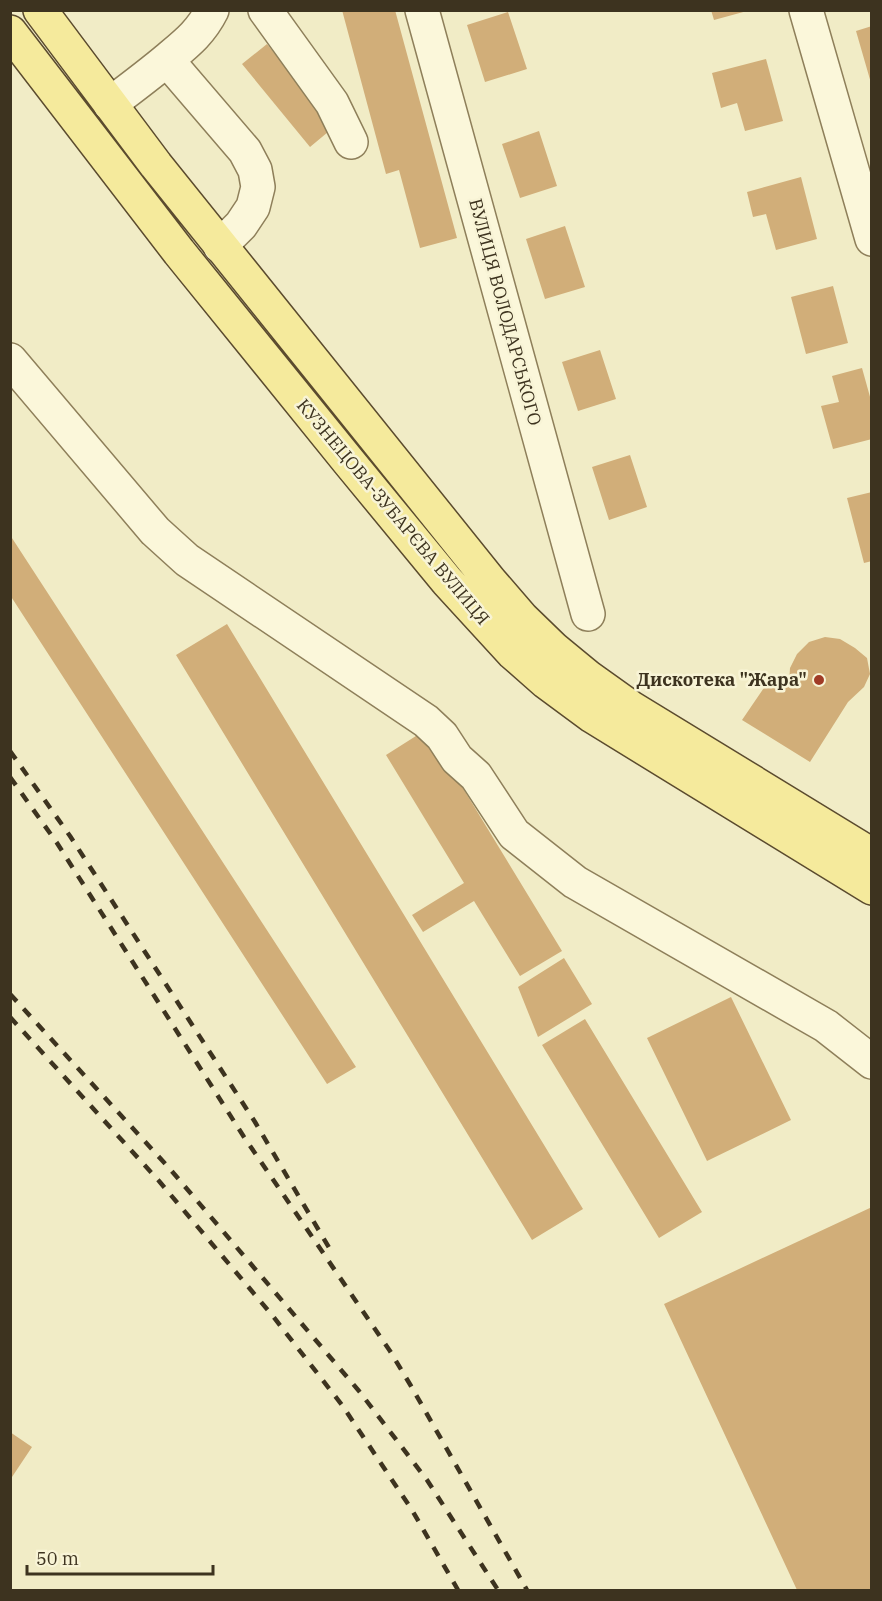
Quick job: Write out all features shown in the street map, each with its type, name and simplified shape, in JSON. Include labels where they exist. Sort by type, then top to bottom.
[{"type":"main road","name":"КУЗНЕЦОВА-ЗУБАРЄВА ВУЛИЦЯ","points":[[40,10],[220,246],[522,618],[588,677],[630,706],[872,855]]},
{"type":"main road","name":"КУЗНЕЦОВА-ЗУБАРЄВА ВУЛИЦЯ","points":[[10,32],[179,252],[349,462],[447,580],[513,653],[546,682],[592,716],[872,888]]},
{"type":"street","points":[[110,104],[198,33],[212,10]]},
{"type":"street","points":[[265,10],[332,103],[351,142]]},
{"type":"street","name":"ВУЛИЦЯ ВОЛОДАРСЬКОГО","points":[[422,10],[588,614]]},
{"type":"street","points":[[806,10],[872,239]]},
{"type":"street","points":[[167,60],[245,151],[255,170],[258,187],[252,207],[241,225],[220,246]]},
{"type":"street","points":[[10,360],[155,531],[187,560],[426,721],[442,736],[457,759],[476,776],[514,834],[575,882],[826,1026],[872,1062]]},
{"type":"building","points":[[342,10],[395,10],[457,238],[420,248],[399,170],[386,174]]},
{"type":"building","points":[[711,10],[747,10],[747,11],[714,20]]},
{"type":"building","points":[[508,12],[527,69],[485,82],[467,25]]},
{"type":"building","points":[[872,26],[872,83],[871,83],[856,31]]},
{"type":"building","points":[[267,44],[334,127],[310,147],[242,64]]},
{"type":"building","points":[[766,59],[783,121],[745,131],[737,103],[721,108],[712,73]]},
{"type":"building","points":[[539,131],[557,186],[520,198],[502,144]]},
{"type":"building","points":[[801,177],[817,239],[776,250],[766,214],[753,217],[747,192]]},
{"type":"building","points":[[565,226],[585,287],[545,299],[526,239]]},
{"type":"building","points":[[833,286],[848,343],[806,354],[791,297]]},
{"type":"building","points":[[600,350],[616,399],[578,411],[562,362]]},
{"type":"building","points":[[862,368],[872,404],[872,439],[833,449],[821,406],[839,402],[832,376]]},
{"type":"building","points":[[630,455],[647,507],[609,520],[592,467]]},
{"type":"building","points":[[872,492],[872,561],[864,563],[847,498]]},
{"type":"building","points":[[10,535],[356,1067],[327,1084],[10,595]]},
{"type":"building","points":[[227,624],[583,1209],[532,1240],[176,655]]},
{"type":"building","points":[[825,637],[840,639],[855,648],[867,658],[870,674],[864,687],[848,702],[810,762],[742,720],[772,676],[789,684],[790,668],[797,654],[809,642]]},
{"type":"building","points":[[427,729],[562,951],[520,976],[474,901],[423,932],[412,915],[464,883],[386,755]]},
{"type":"building","points":[[564,958],[592,1004],[538,1037],[518,987]]},
{"type":"building","points":[[731,997],[791,1120],[707,1161],[647,1038]]},
{"type":"building","points":[[585,1019],[702,1212],[659,1238],[542,1045]]},
{"type":"building","points":[[872,1207],[872,1590],[797,1590],[664,1304]]},
{"type":"building","points":[[10,1432],[32,1447],[10,1480]]},
{"type":"railway","points":[[10,751],[70,836],[255,1122],[331,1251]]},
{"type":"railway","points":[[10,777],[57,843],[244,1137],[390,1351],[527,1590]]},
{"type":"railway","points":[[10,994],[170,1169],[359,1391],[427,1480],[498,1590]]},
{"type":"railway","points":[[10,1017],[159,1181],[272,1315],[342,1405],[412,1510],[458,1590]]},
{"type":"place","name":"Дискотека \"Жара\"","points":[[819,680]]}]
